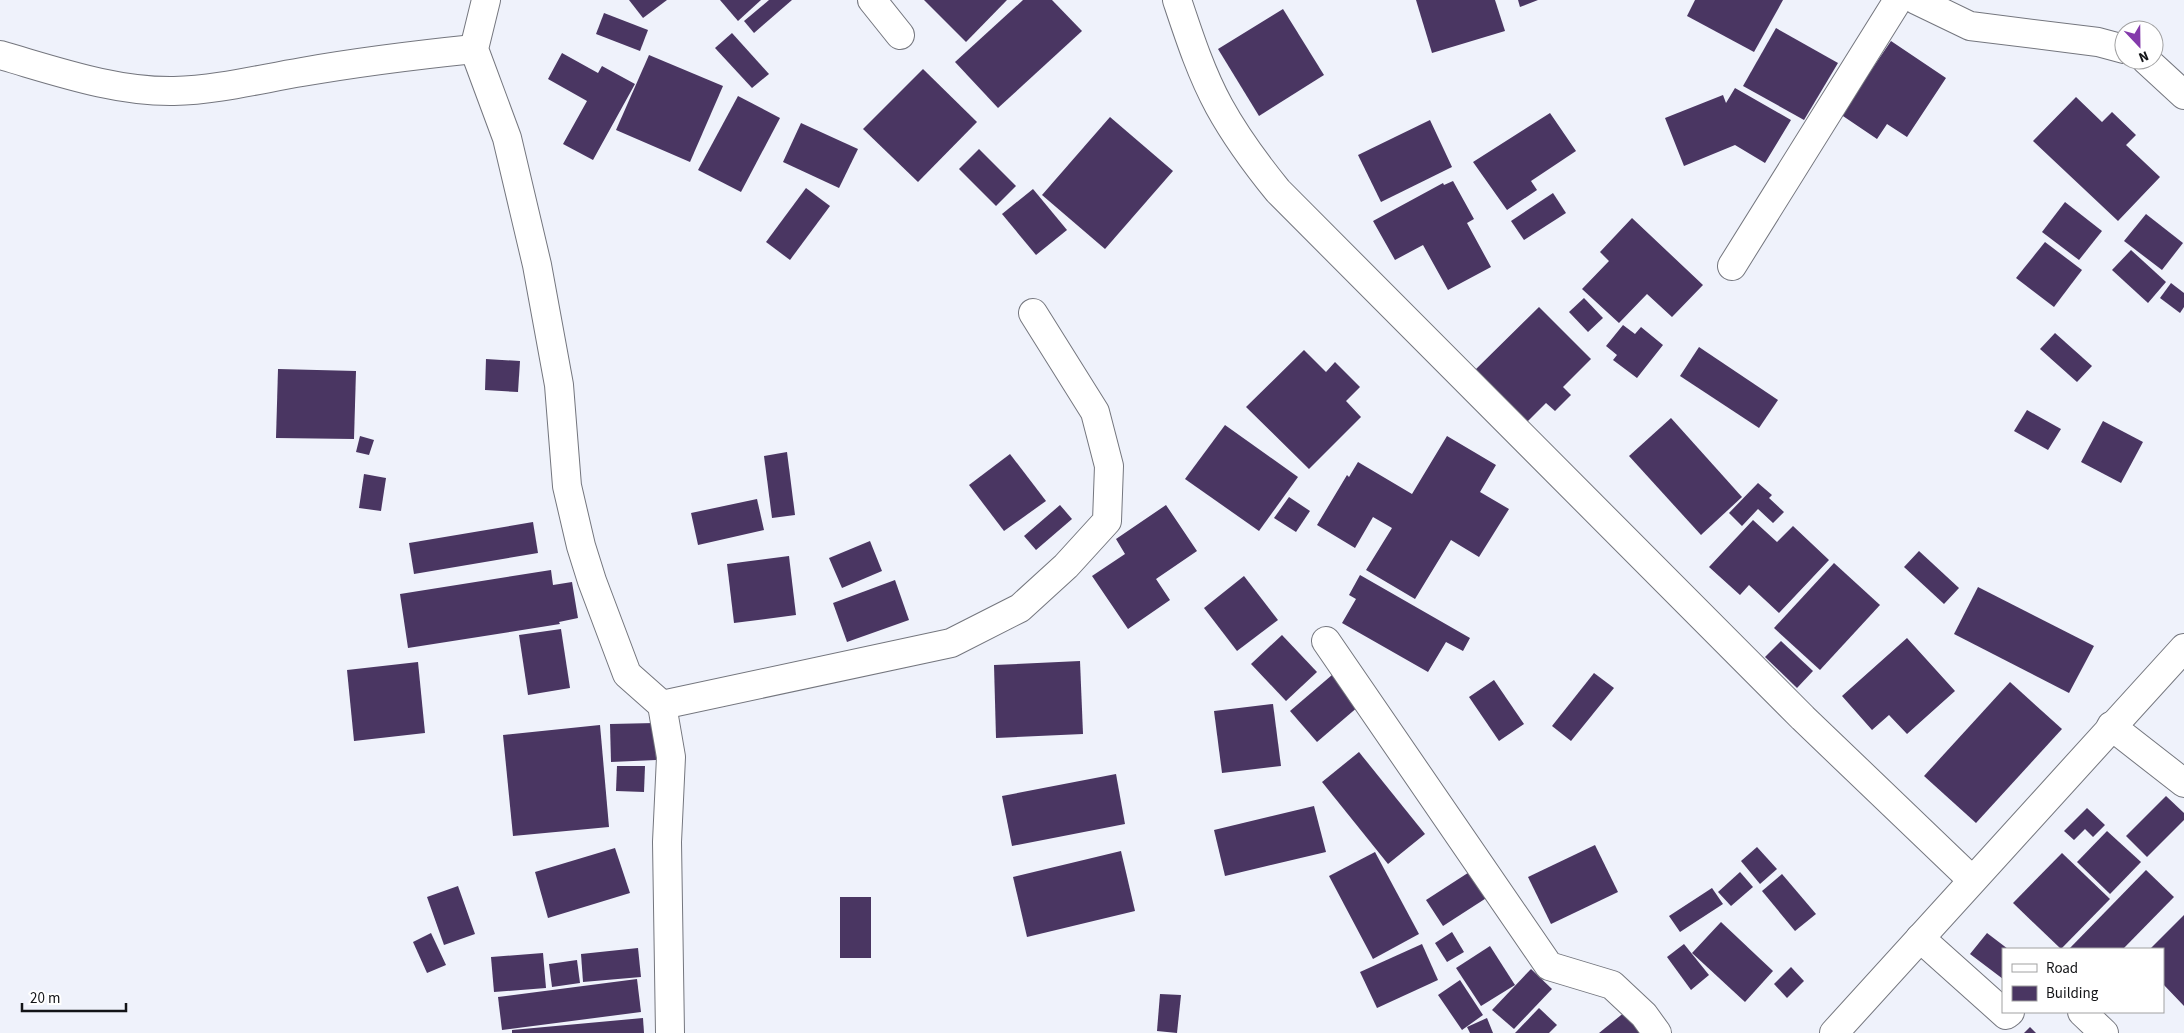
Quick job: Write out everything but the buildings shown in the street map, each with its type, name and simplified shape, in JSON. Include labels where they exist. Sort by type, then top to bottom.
[{"type":"street","points":[[486,0],[474,49],[507,138],[537,265],[559,386],[567,486],[592,581],[627,674],[662,705],[671,757],[667,842],[670,1033]]},
{"type":"street","points":[[872,0],[900,35]]},
{"type":"street","points":[[1176,0],[1191,42],[1218,105],[1245,149],[1278,191],[1803,718],[1972,880]]},
{"type":"street","points":[[1732,266],[1898,0]]},
{"type":"street","points":[[1916,0],[1970,26],[2098,42],[2114,46]]},
{"type":"street","points":[[0,56],[133,88],[174,91],[238,84],[372,60],[474,49]]},
{"type":"street","points":[[2157,70],[2184,95]]},
{"type":"street","points":[[662,705],[951,643],[1020,608],[1066,566],[1107,521],[1109,466],[1095,412],[1033,313]]},
{"type":"street","points":[[1326,641],[1549,966],[1612,985],[1644,1015],[1657,1033]]},
{"type":"street","points":[[1834,1033],[2111,726],[2184,648]]},
{"type":"street","points":[[2111,726],[2184,783]]},
{"type":"street","points":[[1920,938],[2002,1011]]},
{"type":"street","points":[[2083,1013],[2104,1033]]}]
